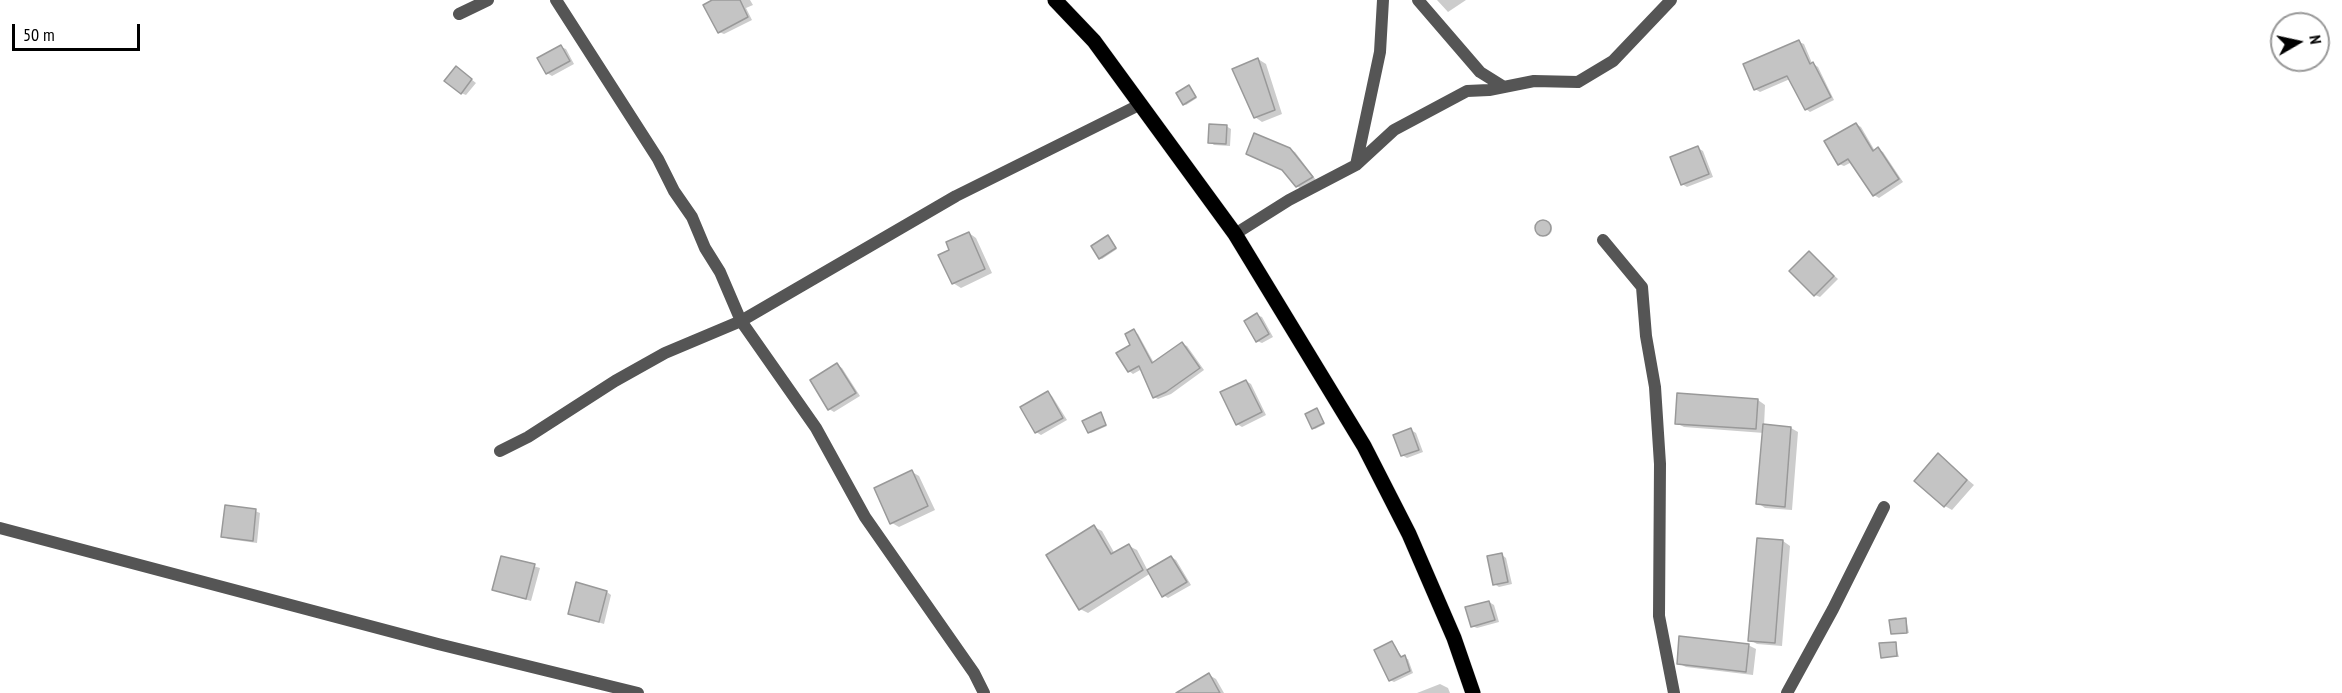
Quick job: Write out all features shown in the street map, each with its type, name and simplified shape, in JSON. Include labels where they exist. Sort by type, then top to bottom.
[{"type":"main road","points":[[1055,0],[1094,41],[1235,234],[1364,446],[1409,534],[1454,638],[1473,693]]},
{"type":"street","points":[[459,14],[488,0]]},
{"type":"street","points":[[556,0],[658,159],[674,191],[693,217],[705,248],[720,272],[741,321],[816,428],[866,517],[974,673],[984,693]]},
{"type":"street","points":[[1356,165],[1380,52],[1383,0]]},
{"type":"street","points":[[1418,0],[1480,72],[1504,87]]},
{"type":"street","points":[[1235,234],[1289,200],[1356,165],[1394,130],[1467,91],[1534,81],[1578,82],[1613,61],[1671,0]]},
{"type":"street","points":[[500,451],[665,353],[741,321],[956,196],[1141,104]]},
{"type":"street","points":[[1603,240],[1642,287],[1646,336],[1655,387],[1660,464],[1659,616],[1674,693]]},
{"type":"street","points":[[1787,693],[1833,609],[1884,507]]},
{"type":"street","points":[[0,528],[438,644],[638,693]]},
{"type":"building","points":[[712,0],[740,0],[748,17],[718,33],[703,5]]},
{"type":"building","points":[[1799,40],[1810,64],[1813,62],[1831,97],[1805,110],[1787,76],[1754,90],[1743,64]]},
{"type":"building","points":[[561,45],[570,61],[546,74],[537,58]]},
{"type":"building","points":[[1258,58],[1275,110],[1254,118],[1232,69]]},
{"type":"building","points":[[456,66],[472,79],[461,94],[444,81]]},
{"type":"building","points":[[1189,85],[1196,97],[1183,105],[1176,93]]},
{"type":"building","points":[[1856,123],[1873,151],[1878,147],[1899,179],[1873,196],[1848,159],[1838,165],[1824,141]]},
{"type":"building","points":[[1209,124],[1227,125],[1226,144],[1208,143]]},
{"type":"building","points":[[1254,133],[1290,148],[1313,177],[1296,187],[1282,170],[1246,154]]},
{"type":"building","points":[[1698,146],[1709,174],[1681,185],[1670,157]]},
{"type":"building","points":[[1540,220],[1546,220],[1551,228],[1549,234],[1540,236],[1535,231],[1535,225]]},
{"type":"building","points":[[969,232],[985,269],[952,284],[938,255],[949,250],[946,242]]},
{"type":"building","points":[[1108,235],[1116,248],[1099,259],[1091,246]]},
{"type":"building","points":[[1809,251],[1834,276],[1814,296],[1789,271]]},
{"type":"building","points":[[1257,313],[1269,334],[1256,342],[1244,321]]},
{"type":"building","points":[[1134,329],[1152,363],[1182,342],[1200,368],[1166,392],[1153,398],[1139,366],[1128,372],[1116,353],[1130,345],[1125,334]]},
{"type":"building","points":[[837,363],[856,393],[828,410],[810,380]]},
{"type":"building","points":[[1246,380],[1262,412],[1236,425],[1220,392]]},
{"type":"building","points":[[1048,391],[1063,418],[1035,433],[1020,407]]},
{"type":"building","points":[[1677,393],[1758,399],[1756,429],[1675,424]]},
{"type":"building","points":[[1317,408],[1324,423],[1312,429],[1305,414]]},
{"type":"building","points":[[1101,412],[1106,425],[1088,433],[1082,421]]},
{"type":"building","points":[[1763,424],[1791,427],[1785,507],[1756,504]]},
{"type":"building","points":[[1411,428],[1419,450],[1401,456],[1393,435]]},
{"type":"building","points":[[1938,453],[1967,480],[1944,507],[1914,481]]},
{"type":"building","points":[[912,470],[928,506],[890,524],[874,488]]},
{"type":"building","points":[[225,505],[256,509],[253,541],[221,537]]},
{"type":"building","points":[[1094,525],[1111,554],[1129,544],[1143,570],[1079,610],[1046,555]]},
{"type":"building","points":[[1757,538],[1783,540],[1775,643],[1748,641]]},
{"type":"building","points":[[1502,553],[1508,582],[1493,585],[1487,556]]},
{"type":"building","points":[[501,556],[535,564],[526,599],[492,590]]},
{"type":"building","points":[[1171,556],[1187,582],[1162,597],[1147,570]]},
{"type":"building","points":[[576,582],[607,591],[599,622],[568,614]]},
{"type":"building","points":[[1489,601],[1495,620],[1471,627],[1465,607]]},
{"type":"building","points":[[1906,618],[1907,633],[1891,634],[1889,620]]},
{"type":"building","points":[[1679,636],[1749,644],[1746,672],[1677,664]]},
{"type":"building","points":[[1392,641],[1401,657],[1405,655],[1410,671],[1389,681],[1374,650]]},
{"type":"building","points":[[1896,642],[1897,656],[1881,658],[1879,643]]},
{"type":"building","points":[[1209,673],[1220,693],[1176,693]]}]
